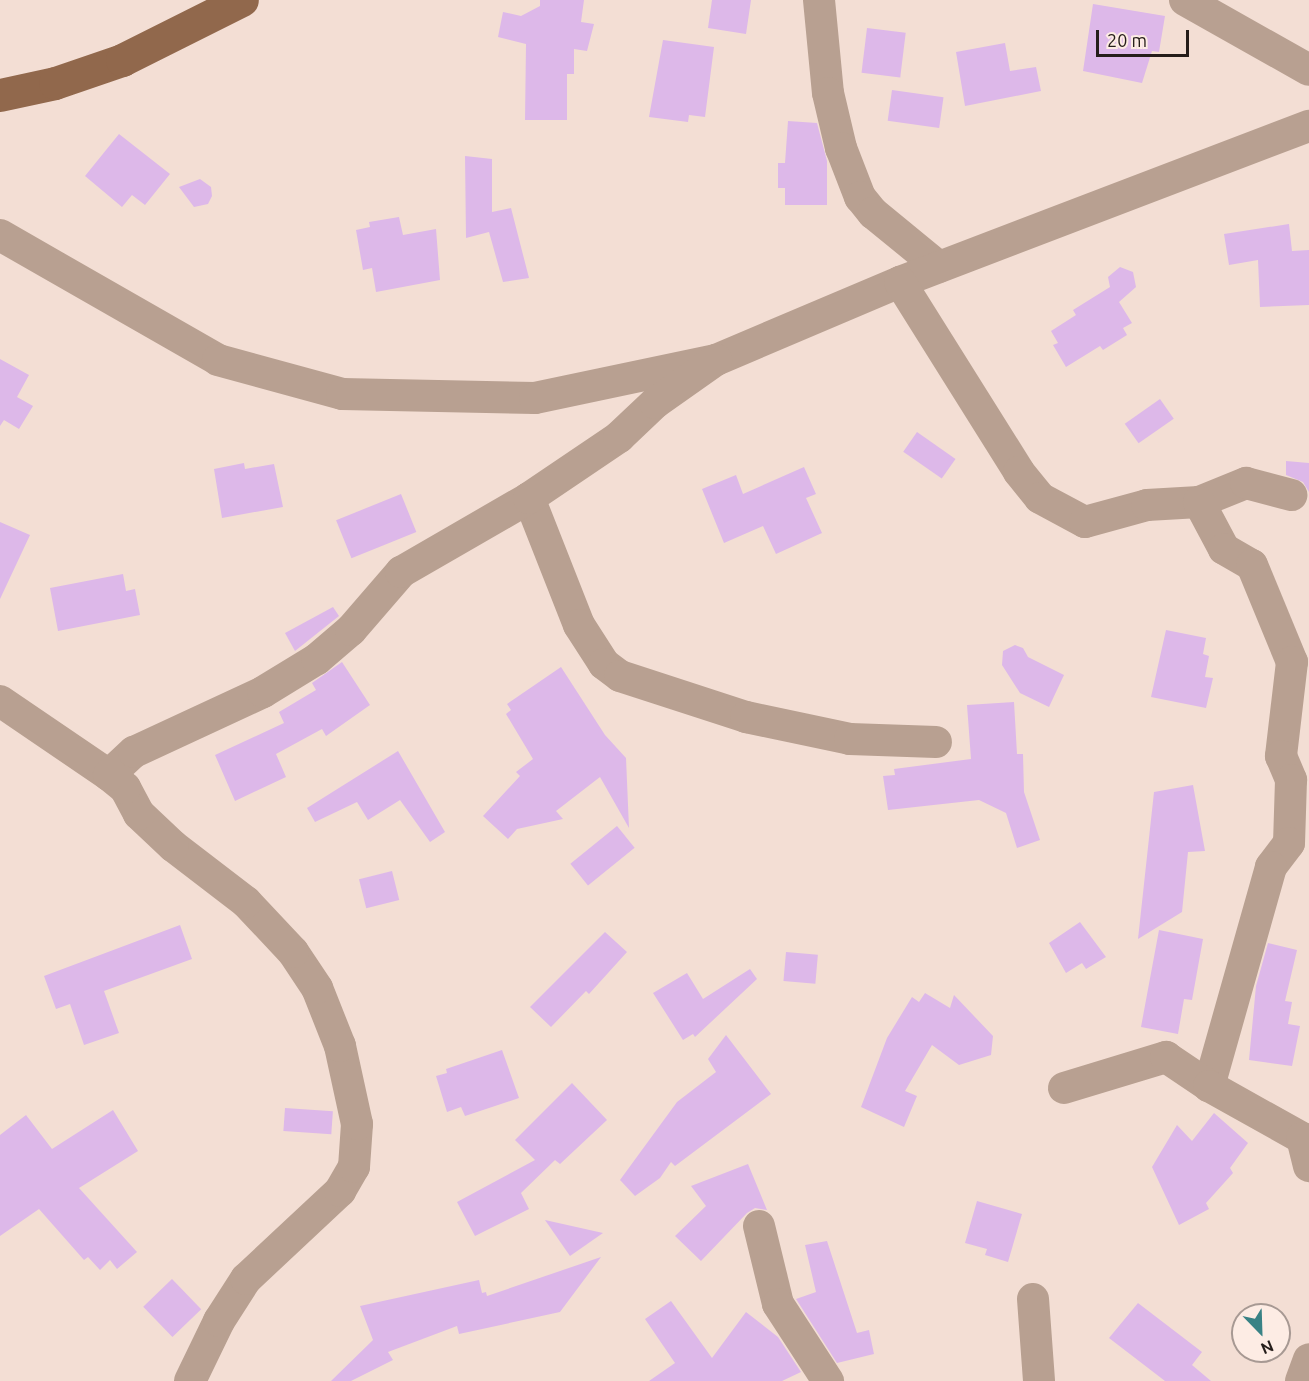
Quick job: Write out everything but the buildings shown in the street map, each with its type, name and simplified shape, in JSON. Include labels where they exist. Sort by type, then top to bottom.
[{"type":"main road","points":[[0,96],[55,83],[122,60],[242,0]]},
{"type":"street","points":[[819,0],[828,93],[853,182],[873,213],[939,267]]},
{"type":"street","points":[[1185,0],[1309,70]]},
{"type":"street","points":[[0,235],[218,360],[342,394],[535,398],[716,360],[900,282],[1309,126]]},
{"type":"street","points":[[900,282],[1019,472],[1040,498],[1085,522],[1147,505],[1199,502],[1246,483],[1291,495]]},
{"type":"street","points":[[109,775],[134,752],[263,692],[317,659],[351,630],[401,572],[529,498],[619,437],[655,403],[716,360]]},
{"type":"street","points":[[529,498],[579,625],[604,664],[620,676],[746,717],[850,739],[936,742]]},
{"type":"street","points":[[1199,502],[1224,549],[1252,566],[1292,662],[1281,756],[1291,780],[1289,843],[1271,867],[1209,1086]]},
{"type":"street","points":[[0,701],[125,788],[140,814],[173,846],[246,902],[293,952],[317,988],[340,1046],[357,1124],[354,1167],[340,1191],[246,1279],[219,1321],[190,1381]]},
{"type":"street","points":[[1064,1088],[1166,1057],[1209,1086],[1302,1138],[1309,1166]]},
{"type":"street","points":[[759,1226],[778,1304],[828,1381]]},
{"type":"street","points":[[1033,1299],[1039,1381]]},
{"type":"street","points":[[1301,1381],[1309,1359]]}]
